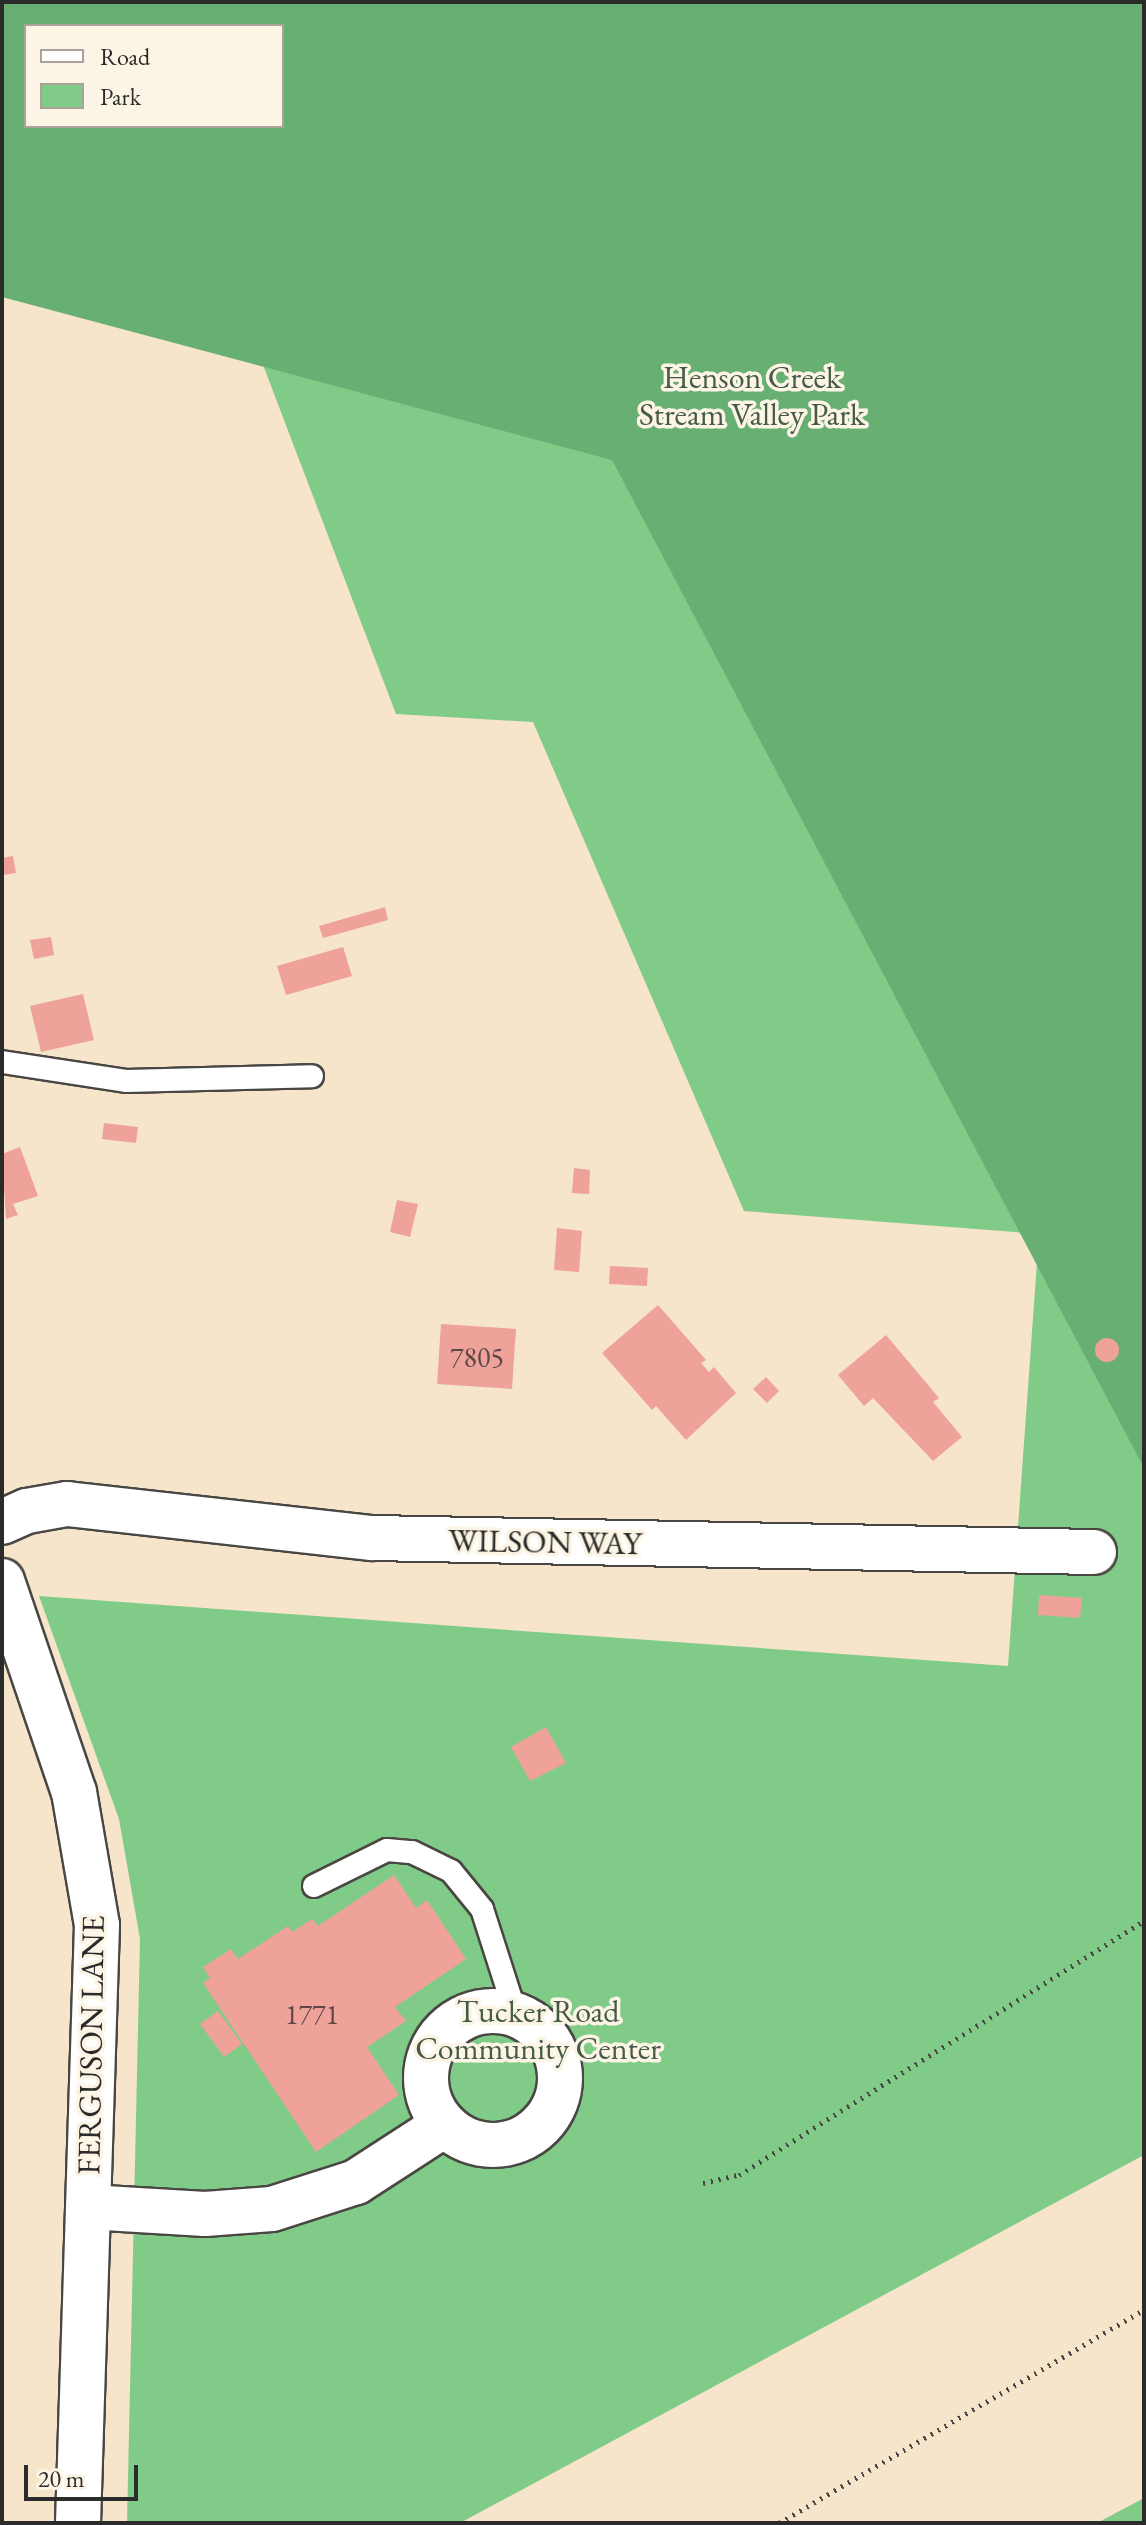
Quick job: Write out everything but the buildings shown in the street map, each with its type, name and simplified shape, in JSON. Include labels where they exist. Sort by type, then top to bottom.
[{"type":"street","name":"WILSON WAY","points":[[2,1522],[27,1511],[67,1504],[372,1538],[1094,1552]]},
{"type":"street","name":"FERGUSON LANE","points":[[2,1581],[56,1732],[91,1873],[98,1972],[78,2523]]},
{"type":"street","points":[[472,2014],[516,2015],[538,2027],[555,2053],[560,2083],[553,2112],[526,2137],[506,2144],[483,2145],[444,2125],[426,2084],[437,2041],[452,2025],[472,2014]]},
{"type":"street","points":[[88,2207],[205,2214],[272,2209],[356,2182],[444,2125]]},
{"type":"lane","points":[[2,1062],[126,1081],[312,1076]]},
{"type":"lane","points":[[314,1886],[387,1850],[412,1852],[451,1871],[482,1909],[516,2015]]},
{"type":"path","points":[[703,2183],[739,2175],[1144,1921]]},
{"type":"path","points":[[779,2523],[1144,2310]]},
{"type":"green space","name":"Henson Creek Stream Valley Park","points":[[2,2],[1144,2],[1144,1468],[612,460],[2,297]]},
{"type":"green space","name":"Tucker Road Community Center","points":[[1144,2],[1144,2155],[460,2523],[127,2523],[140,1939],[119,1819],[39,1596],[1008,1666],[1039,1234],[744,1211],[533,722],[396,714],[173,128],[284,128],[284,26]]},
{"type":"green space","points":[[1144,2498],[1144,2523],[1097,2523]]}]
